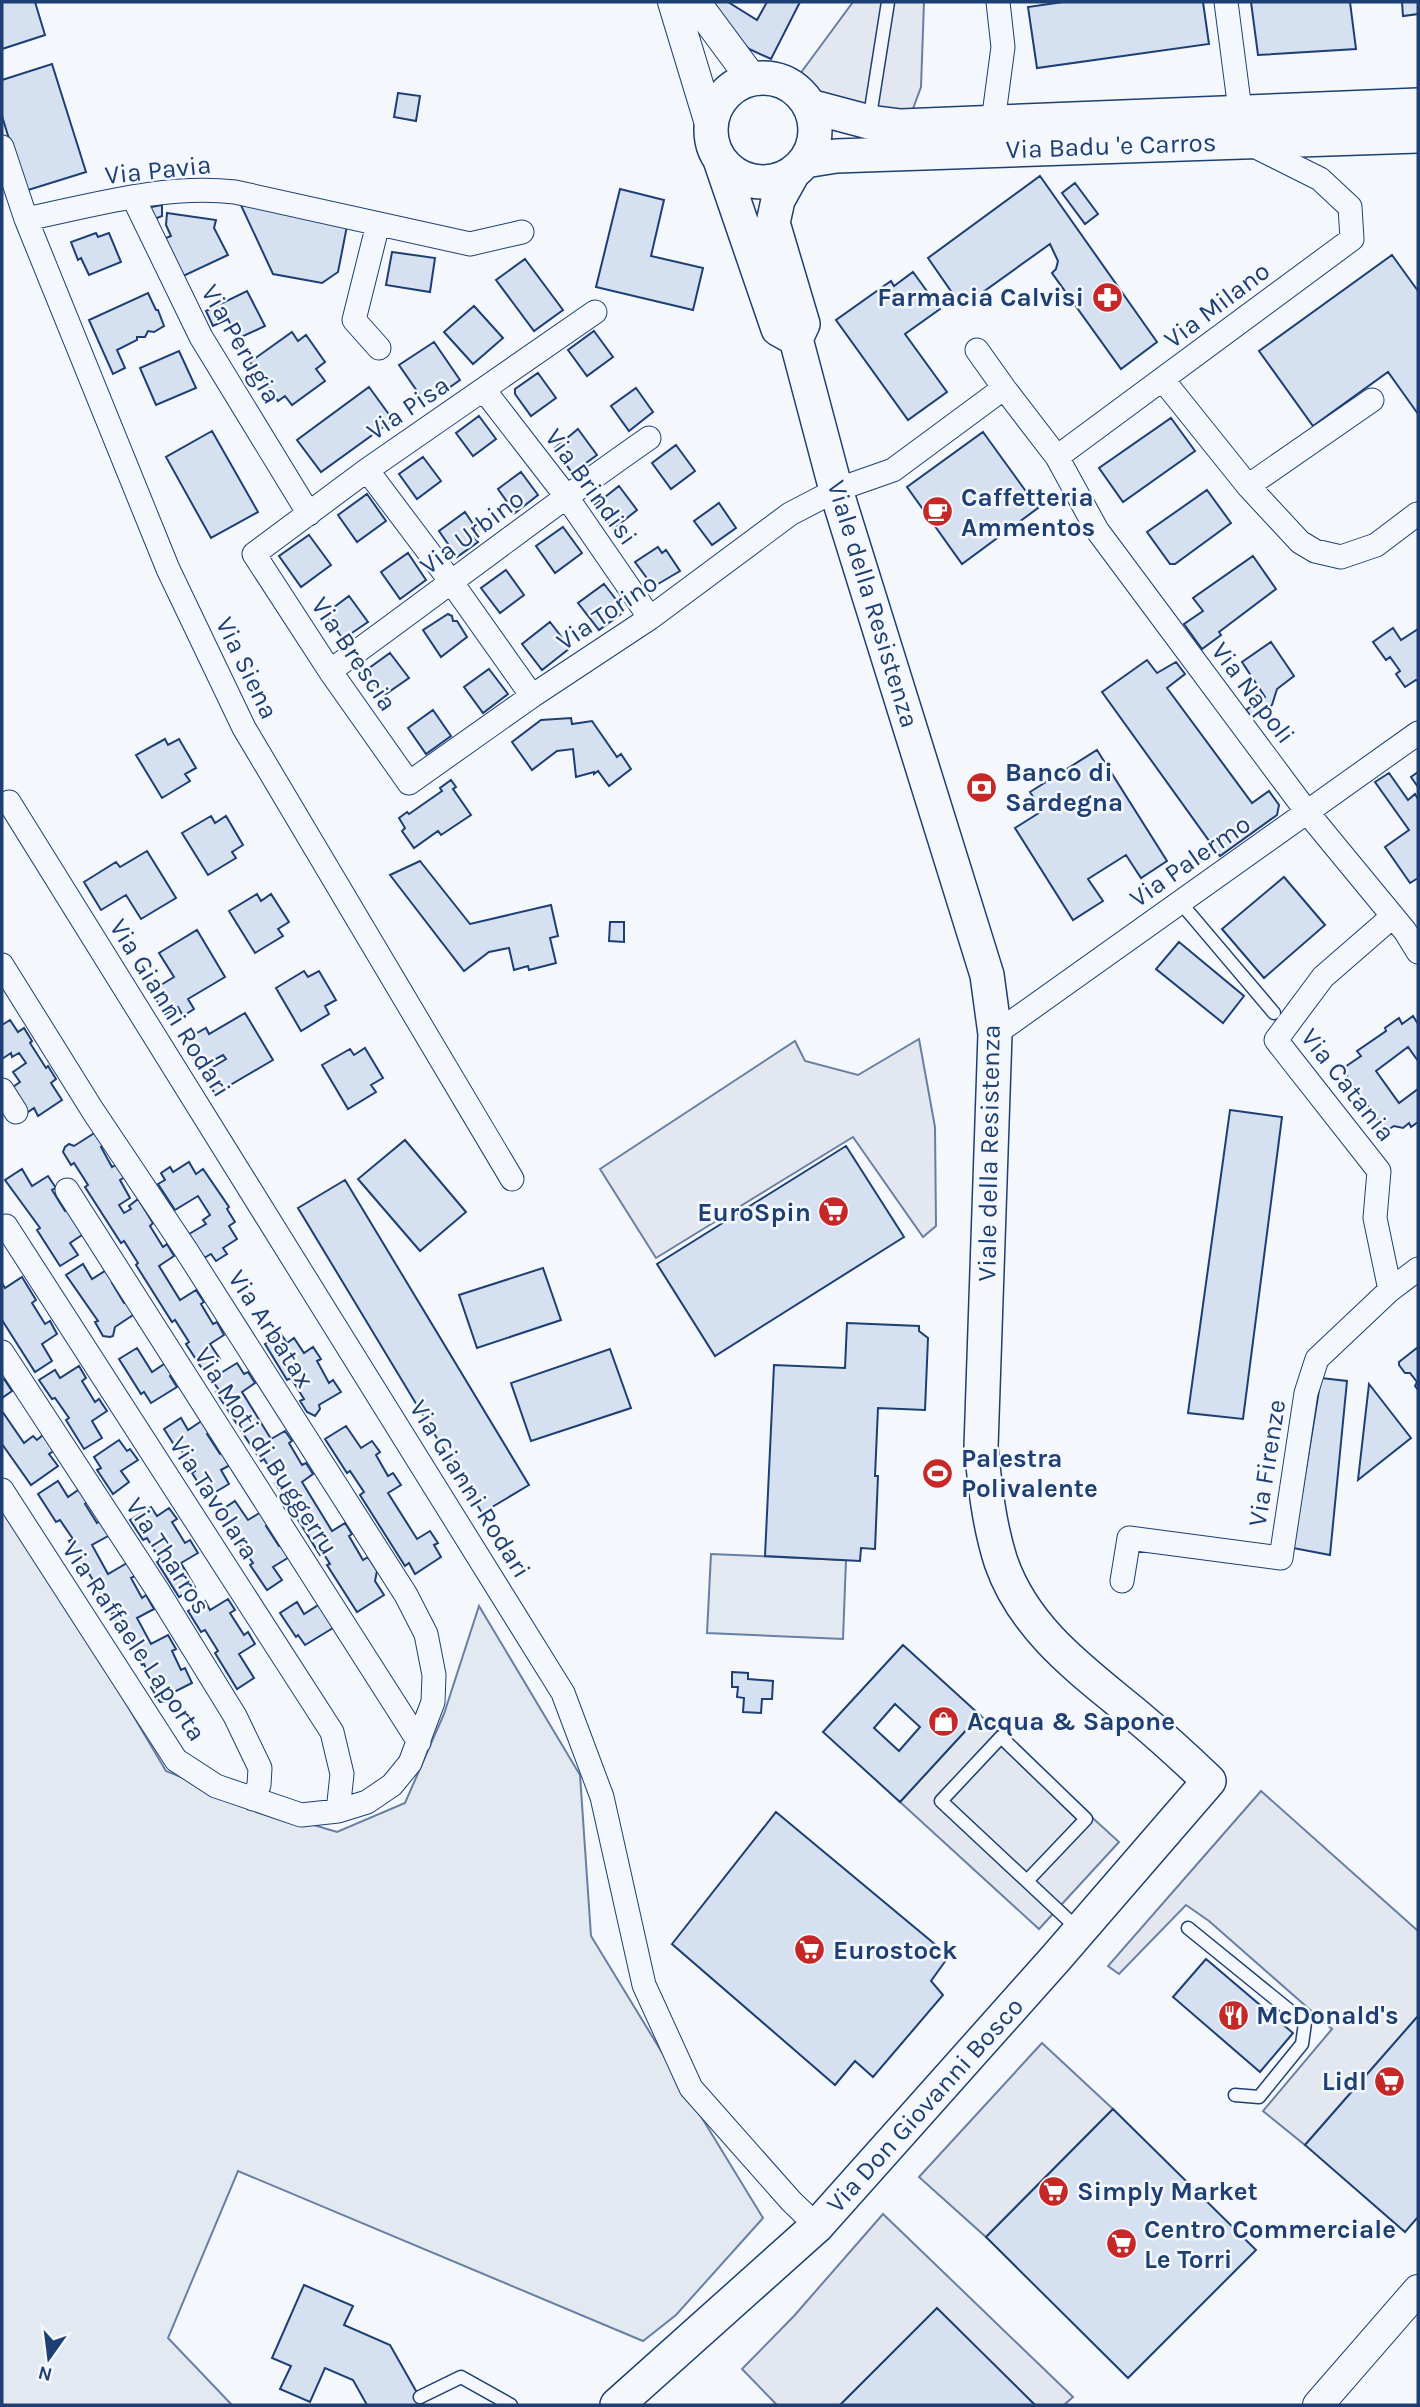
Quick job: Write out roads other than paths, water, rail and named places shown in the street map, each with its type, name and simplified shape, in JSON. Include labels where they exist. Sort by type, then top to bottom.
[{"type":"main road","points":[[769,78],[785,83],[799,93],[809,106],[814,120],[812,148],[799,167],[779,180],[762,183],[746,180],[732,172],[720,160],[712,144],[710,127],[714,110],[723,96],[736,85],[752,79],[769,78]]},
{"type":"main road","name":"Via Badu 'e Carros","points":[[799,167],[836,156],[1242,127],[1418,105]]},
{"type":"main road","name":"Via Badu 'e Carros","points":[[809,106],[869,122],[901,126],[993,122],[1242,127],[1418,136]]},
{"type":"main road","name":"Viale della Resistenza","points":[[720,160],[778,330],[796,339]]},
{"type":"main road","name":"Viale della Resistenza","points":[[799,167],[778,200],[773,223],[803,324],[796,339],[836,489],[987,975],[995,1034],[981,1447],[988,1509],[1002,1564],[1026,1611],[1056,1649],[1154,1730],[1209,1780]]},
{"type":"main road","name":"Via Don Giovanni Bosco","points":[[617,2405],[817,2226],[985,2039],[1209,1780]]},
{"type":"street","points":[[673,2],[710,127]]},
{"type":"street","points":[[695,2],[752,79]]},
{"type":"street","points":[[993,122],[1003,47],[998,2]]},
{"type":"street","points":[[1226,2],[1242,127]]},
{"type":"street","name":"Via Milano","points":[[1057,457],[1352,239],[1350,206],[1320,179],[1242,127]]},
{"type":"street","name":"Via Siena","points":[[2,147],[26,219],[168,569],[244,728],[512,1179]]},
{"type":"street","name":"Via Pavia","points":[[26,219],[133,197],[208,189],[470,244],[522,232]]},
{"type":"street","name":"Via Perugia","points":[[133,197],[201,337],[309,514]]},
{"type":"street","points":[[378,223],[354,320],[379,348]]},
{"type":"street","name":"Via Pisa","points":[[254,554],[367,470],[595,312]]},
{"type":"street","points":[[977,350],[1057,457]]},
{"type":"street","points":[[1163,380],[1248,486],[1300,542],[1315,551],[1341,557],[1376,545],[1417,514]]},
{"type":"street","points":[[836,489],[893,470],[1004,388]]},
{"type":"street","name":"Via Brindisi","points":[[484,390],[566,496],[650,618]]},
{"type":"street","points":[[1248,486],[1372,400]]},
{"type":"street","name":"Via Urbino","points":[[330,671],[566,496],[649,438]]},
{"type":"street","name":"Via Napoli","points":[[1057,457],[1097,530],[1307,812],[1405,923],[1418,952]]},
{"type":"street","points":[[367,470],[532,696]]},
{"type":"street","name":"Via Torino","points":[[409,783],[532,696],[650,618],[790,514],[836,489]]},
{"type":"street","name":"Via Brescia","points":[[254,554],[330,671],[409,783]]},
{"type":"street","name":"Via Palermo","points":[[995,1034],[1418,733]]},
{"type":"street","name":"Via Gianni Rodari","points":[[9,802],[563,1693],[602,1797],[644,1985],[691,2088],[791,2201],[817,2226]]},
{"type":"street","name":"Via Catania","points":[[1390,1290],[1375,1218],[1379,1171],[1276,1040],[1323,977],[1405,923]]},
{"type":"street","name":"Via Arbatax","points":[[2,965],[93,1111],[186,1250],[406,1595],[426,1634],[434,1675],[433,1702],[419,1742]]},
{"type":"street","points":[[2,1090],[16,1112]]},
{"type":"street","name":"Via Moti di Buggerru","points":[[67,1190],[419,1742]]},
{"type":"street","name":"Via Tavolara","points":[[6,1226],[332,1732],[342,1774],[338,1811]]},
{"type":"street","name":"Via Firenze","points":[[1122,1581],[1129,1538],[1281,1558],[1306,1393],[1317,1359],[1390,1290],[1418,1269]]},
{"type":"street","name":"Via Tharros","points":[[2,1352],[158,1591],[235,1716],[260,1768],[260,1784],[253,1798]]},
{"type":"street","name":"Via Raffaele Laporta","points":[[2,1490],[176,1760],[216,1786],[301,1815],[338,1811],[366,1802],[393,1785],[410,1763],[419,1742]]},
{"type":"street","points":[[1318,2405],[1418,2290]]},
{"type":"lane","points":[[869,122],[888,2]]},
{"type":"lane","points":[[1180,902],[1274,1013]]},
{"type":"lane","points":[[1027,1881],[1086,1819],[1001,1737],[941,1801],[1079,1930]]},
{"type":"lane","points":[[1188,1928],[1305,2023],[1302,2044],[1259,2097],[1235,2095]]},
{"type":"lane","points":[[420,2397],[461,2376],[510,2405]]},
{"type":"place","name":"Farmacia Calvisi","points":[[1107,297]]},
{"type":"place","name":"Caffetteria Ammentos","points":[[938,512]]},
{"type":"place","name":"Banco di Sardegna","points":[[982,787]]},
{"type":"place","name":"EuroSpin","points":[[834,1212]]},
{"type":"place","name":"Palestra Polivalente","points":[[938,1473]]},
{"type":"place","name":"Acqua & Sapone","points":[[944,1721]]},
{"type":"place","name":"Eurostock","points":[[810,1950]]},
{"type":"place","name":"McDonald's","points":[[1233,2015]]},
{"type":"place","name":"Lidl","points":[[1390,2081]]},
{"type":"place","name":"Simply Market","points":[[1054,2191]]},
{"type":"place","name":"Centro Commerciale Le Torri","points":[[1121,2244]]}]
